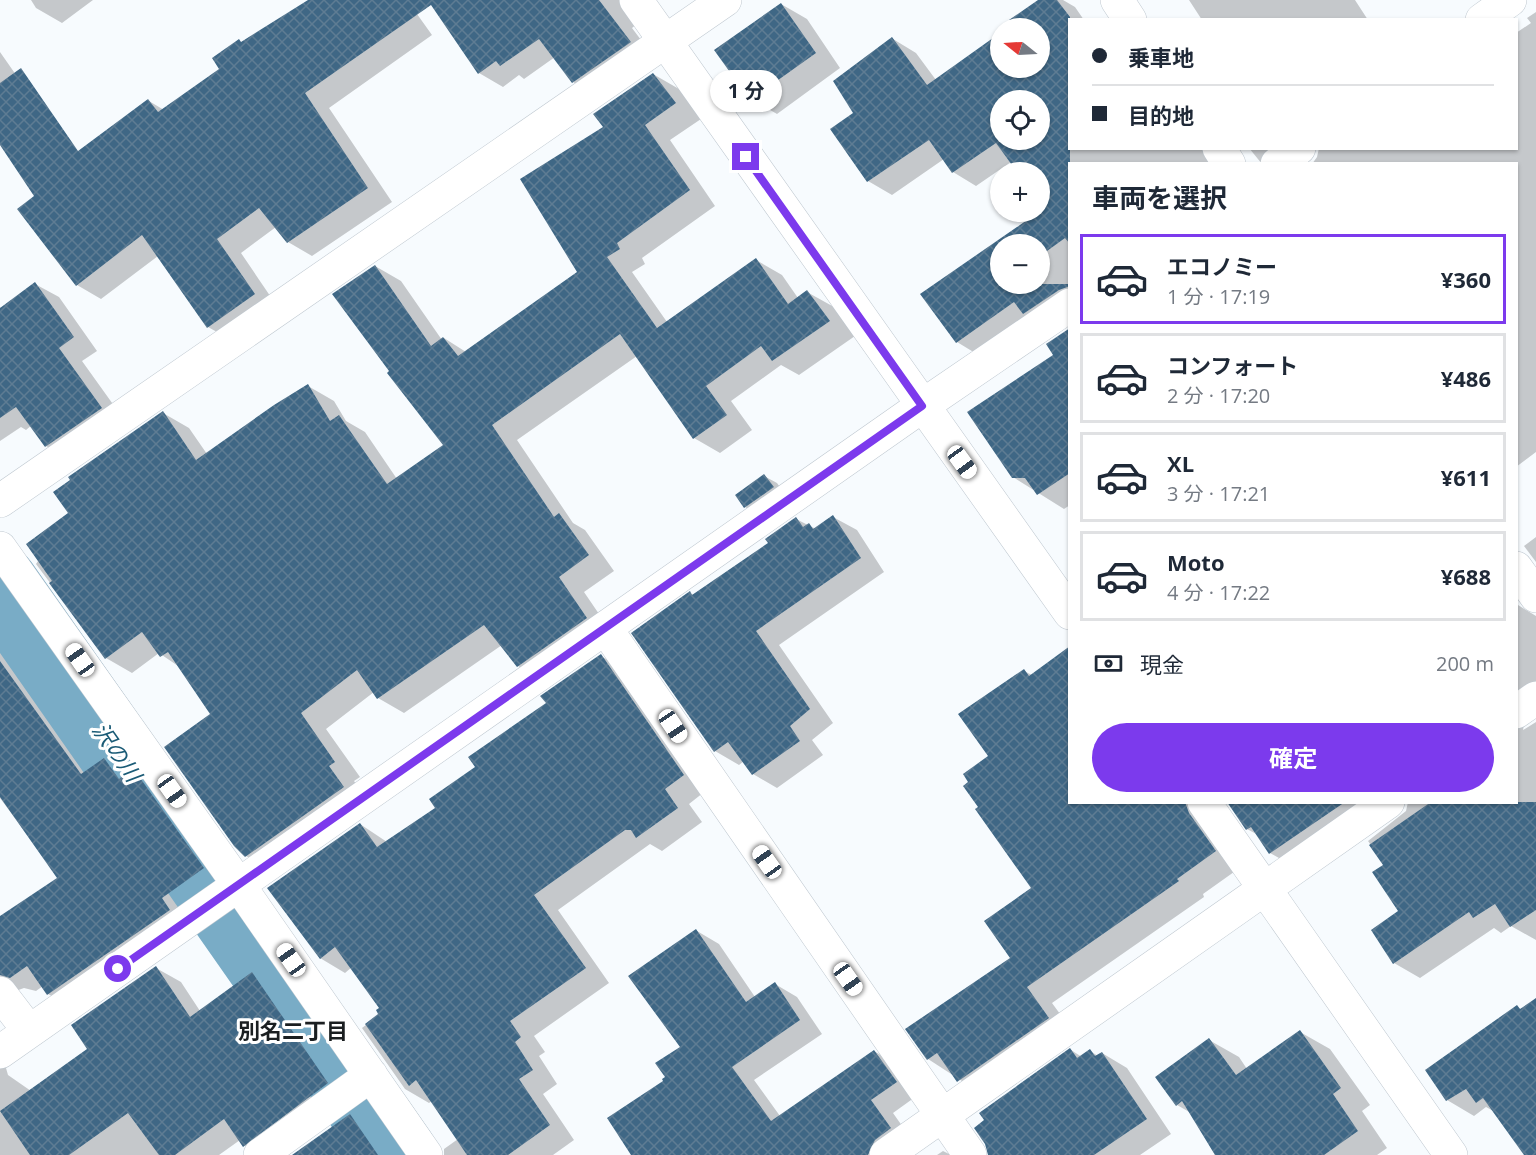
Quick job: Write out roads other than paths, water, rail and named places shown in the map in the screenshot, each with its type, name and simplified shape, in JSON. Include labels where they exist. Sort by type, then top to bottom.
[{"type":"street","points":[[636,0],[1068,610]]},
{"type":"street","points":[[3,499],[725,0]]},
{"type":"street","points":[[1117,0],[1129,18]]},
{"type":"street","points":[[1485,18],[1510,0]]},
{"type":"street","points":[[1281,162],[1296,150]]},
{"type":"street","points":[[0,1052],[922,406],[1068,306]]},
{"type":"street","points":[[0,548],[225,894],[369,1076],[426,1155]]},
{"type":"street","points":[[1518,571],[1536,596]]},
{"type":"street","points":[[606,628],[970,1155]]},
{"type":"street","points":[[1518,711],[1536,698]]},
{"type":"street","points":[[1205,804],[1450,1155]]},
{"type":"street","points":[[886,1155],[1385,804]]},
{"type":"street","points":[[0,993],[29,1031]]},
{"type":"street","points":[[260,1155],[369,1076]]},
{"type":"waterway","name":"沢の川","points":[[0,585],[399,1155]]},
{"type":"district","name":"別名二丁目","points":[[293,1031]]}]
